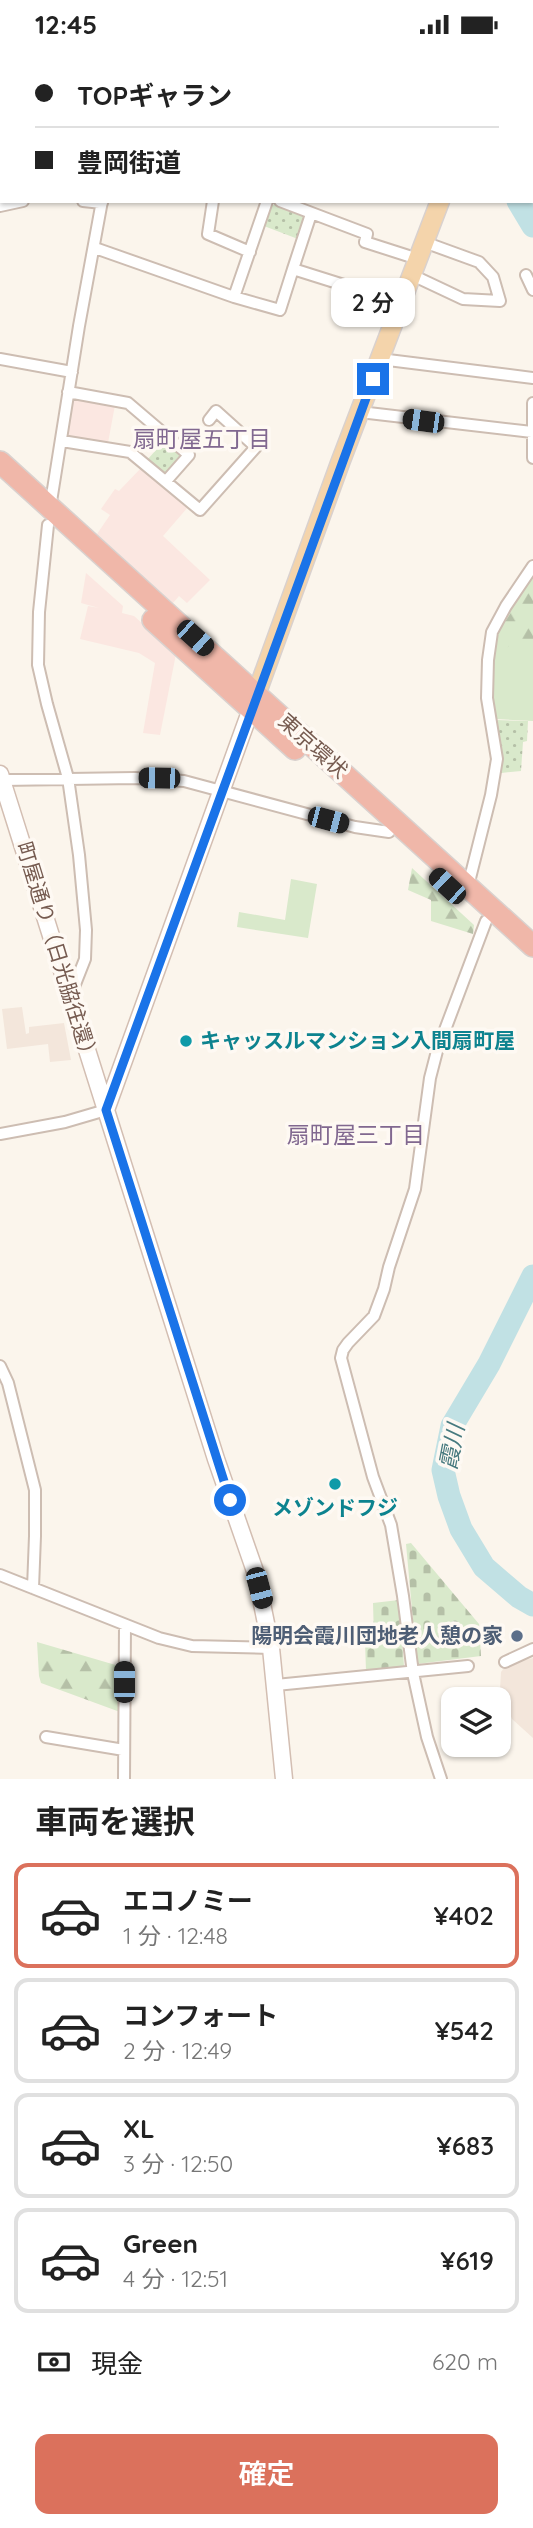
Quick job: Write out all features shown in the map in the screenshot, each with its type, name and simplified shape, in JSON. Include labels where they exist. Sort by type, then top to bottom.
[{"type":"highway","name":"東京環状","points":[[0,462],[49,516],[254,702],[533,946]]},
{"type":"highway","name":"東京環状","points":[[0,481],[49,516]]},
{"type":"highway","name":"東京環状","points":[[254,702],[389,832],[533,964]]},
{"type":"main road","points":[[254,702],[439,203]]},
{"type":"street","points":[[69,997],[85,959],[86,930],[68,778],[38,665],[38,612],[68,392],[102,203]]},
{"type":"street","points":[[213,203],[208,234],[250,252]]},
{"type":"street","points":[[234,297],[266,203]]},
{"type":"street","points":[[285,203],[367,234],[365,242],[418,258],[479,262],[494,277],[500,301],[463,299],[418,258]]},
{"type":"street","points":[[95,248],[234,297],[280,310],[311,213]]},
{"type":"street","points":[[293,269],[401,303]]},
{"type":"street","points":[[526,275],[533,290]]},
{"type":"street","points":[[0,359],[72,372]]},
{"type":"street","points":[[380,359],[533,378]]},
{"type":"street","points":[[68,392],[128,403],[189,455],[167,481]]},
{"type":"street","points":[[533,403],[533,458]]},
{"type":"street","points":[[62,441],[131,452],[200,510],[256,447],[216,411],[209,420]]},
{"type":"street","points":[[360,412],[532,432]]},
{"type":"street","points":[[468,887],[498,759],[487,698],[492,632],[533,566]]},
{"type":"street","points":[[0,1134],[65,1122],[106,1110],[254,702]]},
{"type":"street","points":[[1,778],[159,778],[184,781],[355,827],[389,832]]},
{"type":"street","name":"町屋通り（日光脇往還）","points":[[1,778],[263,1602],[276,1685],[284,1779]]},
{"type":"street","points":[[441,1779],[427,1737],[412,1673],[394,1537],[373,1478],[341,1358],[348,1343],[374,1316],[384,1289],[415,1189],[432,1069],[486,921]]},
{"type":"street","points":[[0,1366],[8,1383],[34,1490],[36,1535],[33,1588]]},
{"type":"street","points":[[0,1575],[159,1638],[192,1646],[271,1649]]},
{"type":"street","points":[[124,1779],[125,1625]]},
{"type":"street","points":[[506,1662],[533,1649]]},
{"type":"street","points":[[276,1685],[468,1666]]},
{"type":"street","points":[[46,1737],[124,1750]]},
{"type":"shaded area","points":[[73,397],[115,405],[108,443],[66,436]]},
{"type":"shaded area","points":[[142,467],[188,507],[163,536],[210,580],[187,603],[179,596],[173,603],[97,534],[110,515],[101,509],[115,489],[119,491]]},
{"type":"shaded area","points":[[86,573],[123,606],[122,613],[134,616],[176,654],[160,735],[143,733],[155,663],[139,653],[80,639],[88,606],[99,608],[81,603]]},
{"type":"shaded area","points":[[22,1007],[26,1034],[29,1033],[29,1027],[64,1023],[71,1060],[50,1062],[48,1044],[7,1049],[2,1009]]},
{"type":"shaded area","points":[[533,1658],[533,1738],[512,1719],[511,1687],[500,1687],[501,1672],[507,1664]]},
{"type":"green space","points":[[276,204],[303,216],[298,239],[264,226],[271,206]]},
{"type":"green space","points":[[165,440],[178,452],[180,458],[167,473],[161,473],[147,460]]},
{"type":"green space","points":[[533,574],[533,721],[496,719],[492,656],[497,632],[505,614]]},
{"type":"green space","points":[[533,579],[531,658],[520,646],[513,643],[505,649],[497,647],[501,628]]},
{"type":"green space","points":[[496,720],[528,721],[521,771],[501,773],[501,743]]},
{"type":"green space","points":[[412,868],[474,925],[473,934],[431,921],[431,900],[408,890]]},
{"type":"green space","points":[[291,879],[317,884],[308,938],[237,927],[239,912],[285,920]]},
{"type":"green space","points":[[411,1543],[479,1624],[481,1656],[417,1664],[406,1544]]},
{"type":"green space","points":[[399,1600],[404,1666],[366,1671],[365,1641],[374,1639],[373,1603]]},
{"type":"green space","points":[[37,1642],[119,1666],[120,1712],[41,1683]]},
{"type":"waterway","name":"霞川","points":[[519,203],[533,226]]},
{"type":"waterway","name":"霞川","points":[[533,1276],[489,1364],[452,1426],[443,1470],[461,1529],[484,1567],[519,1597],[533,1605]]},
{"type":"place","name":"キャッスルマンション入間扇町屋","points":[[186,1041]]},
{"type":"place","name":"メゾンドフジ","points":[[335,1484]]},
{"type":"place","name":"陽明会霞川団地老人憩の家","points":[[517,1636]]},
{"type":"district","name":"扇町屋五丁目","points":[[202,439]]},
{"type":"district","name":"扇町屋三丁目","points":[[356,1135]]},
{"type":"route","points":[[230,1500],[106,1110],[340,463],[373,379]]}]
